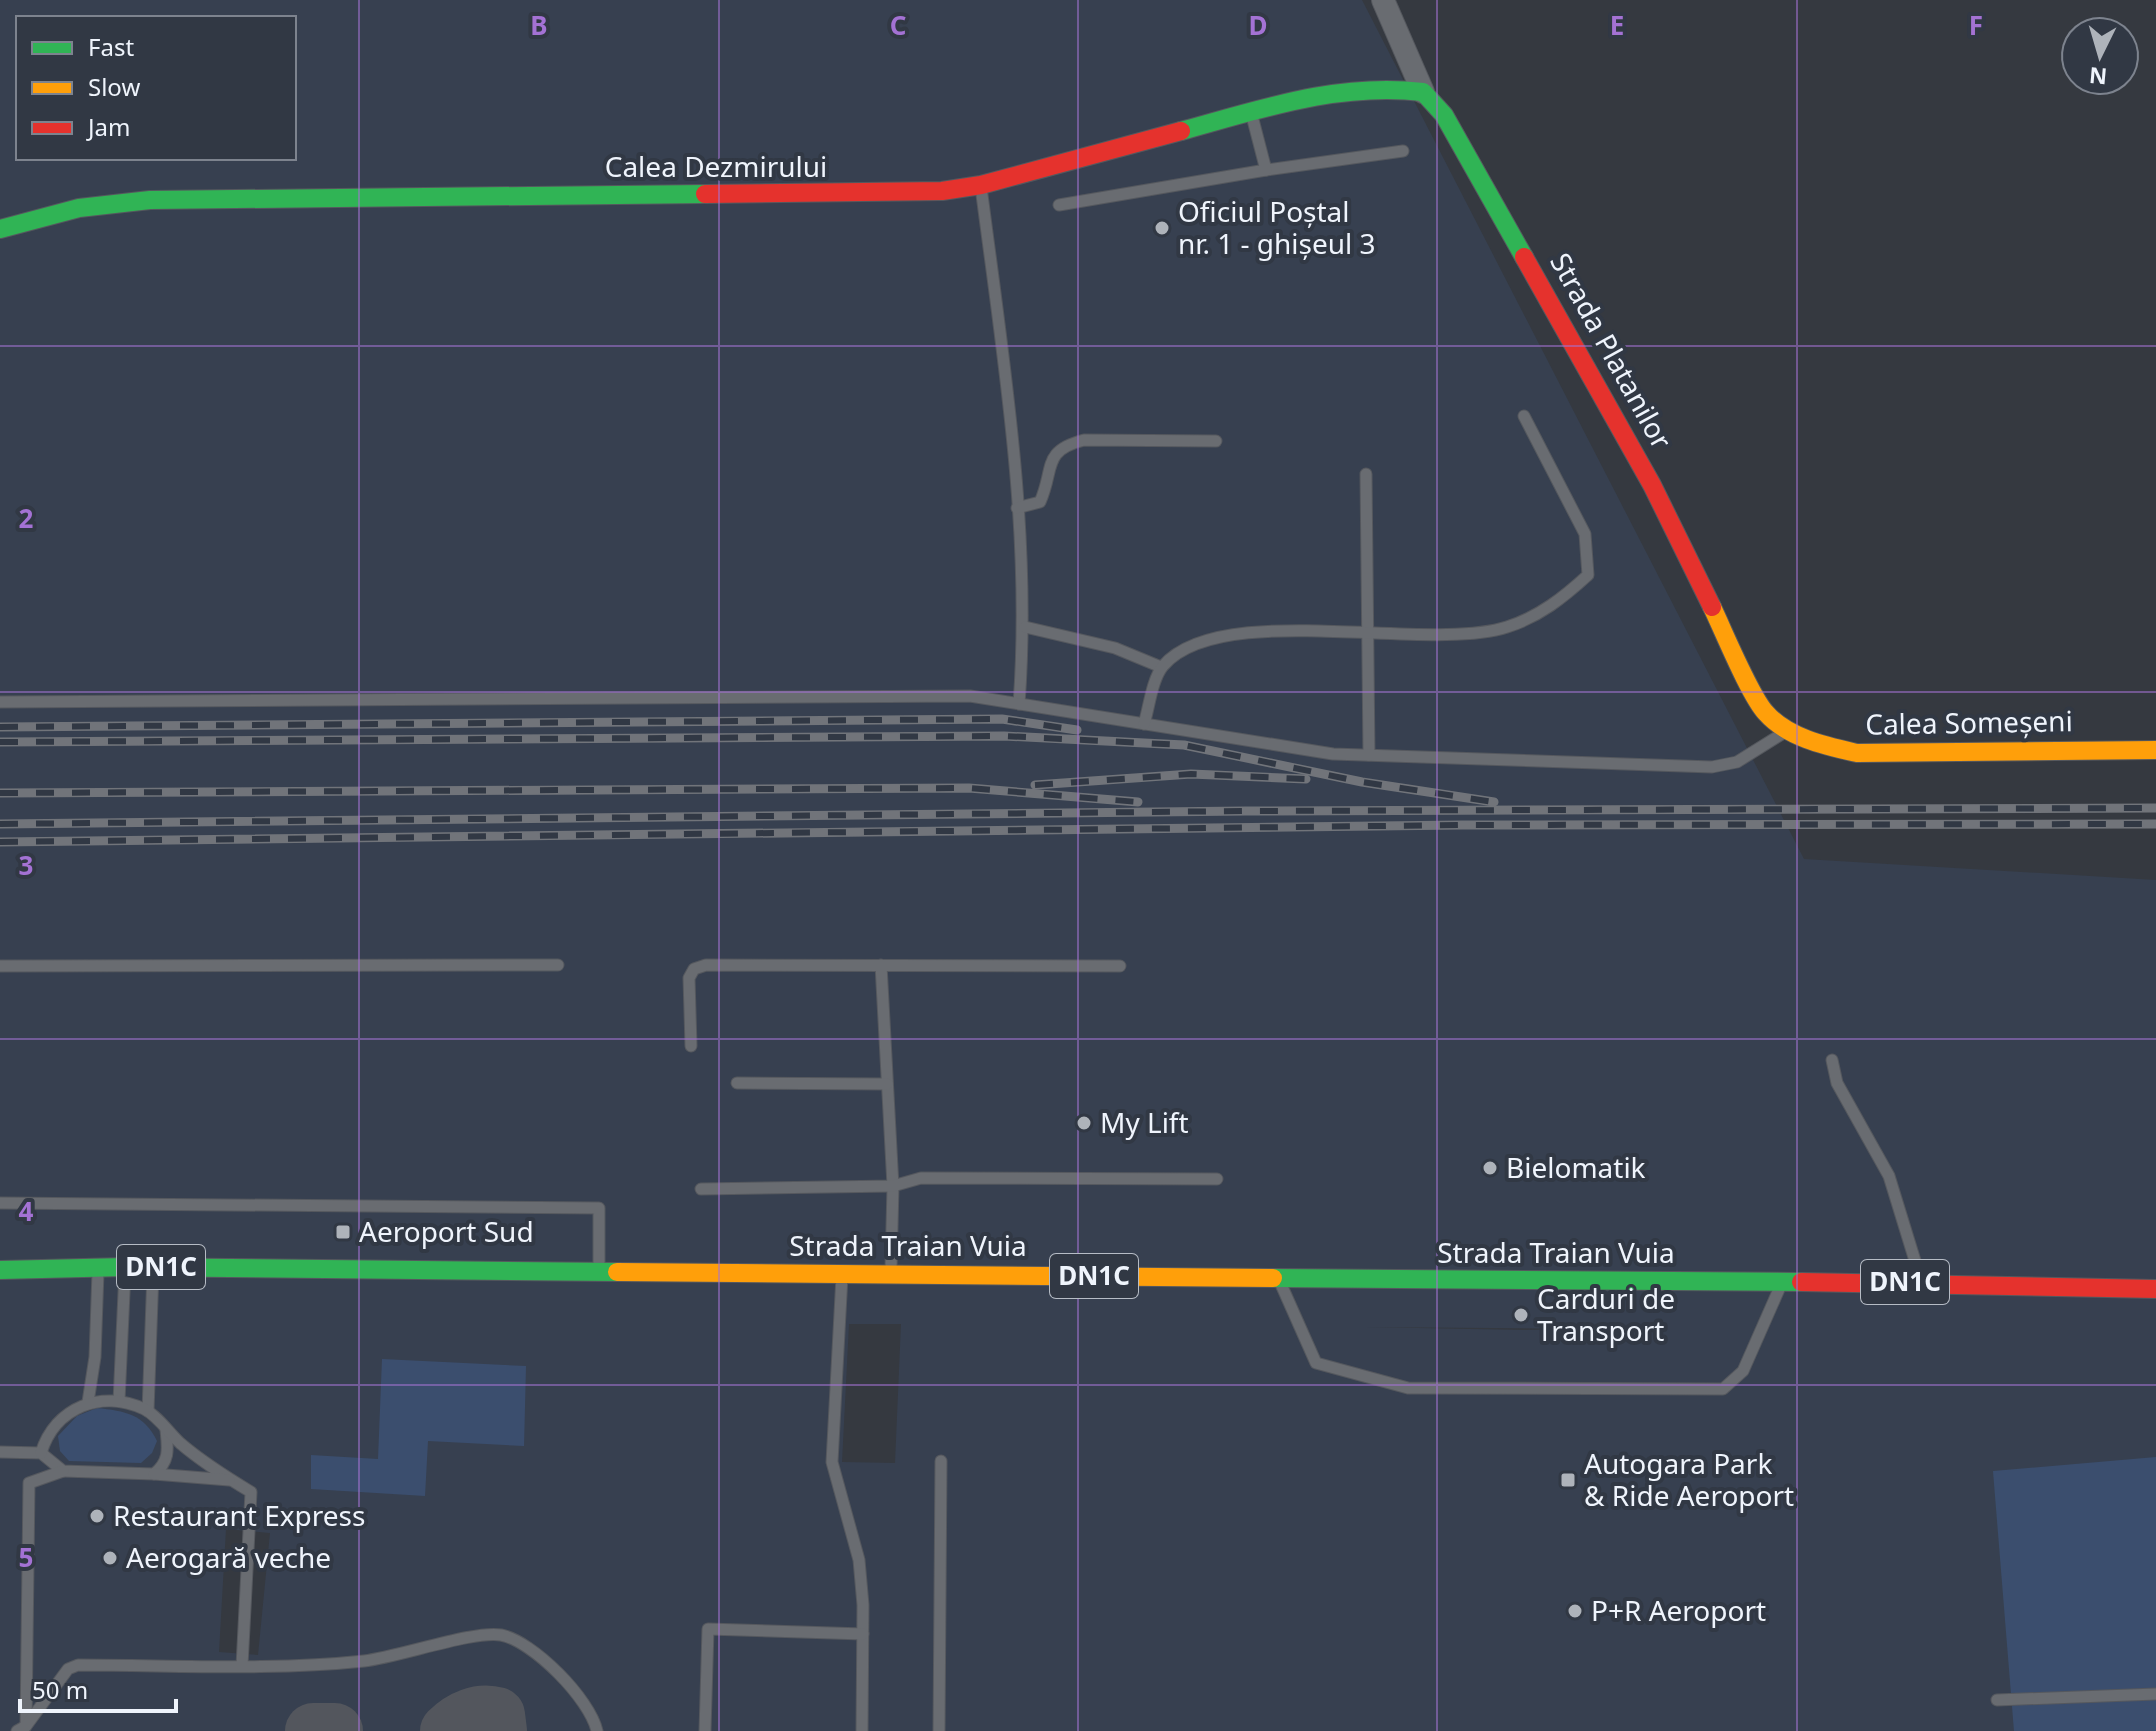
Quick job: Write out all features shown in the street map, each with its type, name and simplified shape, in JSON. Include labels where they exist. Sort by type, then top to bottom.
[{"type":"main road","name":"Calea Dezmirului","points":[[0,229],[79,208],[150,200],[898,193],[981,185],[1308,96],[1388,88],[1423,92]]},
{"type":"main road","name":"Strada Platanilor","points":[[1423,92],[1444,115],[1652,485],[1764,712],[1786,732]]},
{"type":"main road","name":"Calea Someșeni","points":[[1786,732],[1816,744],[1857,753],[2156,750]]},
{"type":"main road","name":"Strada Traian Vuia","points":[[0,1270],[154,1267],[599,1274],[890,1272],[1922,1282],[2156,1289]]},
{"type":"main road","name":"DN1C","points":[[2007,1284],[2143,1269]]},
{"type":"main road","name":"Strada Traian Vuia","points":[[2007,1284],[2148,1308]]},
{"type":"street","name":"Strada Platanilor","points":[[1383,0],[1423,92]]},
{"type":"lane","points":[[1251,112],[1266,170]]},
{"type":"lane","points":[[1059,205],[1266,170],[1403,151]]},
{"type":"lane","points":[[981,185],[1012,428],[1025,627],[1019,704]]},
{"type":"lane","points":[[1144,724],[1161,667],[1192,644],[1238,635],[1368,631],[1464,634],[1507,627],[1557,604],[1588,575],[1585,534],[1524,416]]},
{"type":"lane","points":[[1017,508],[1040,502],[1054,454],[1065,445],[1084,440],[1216,441]]},
{"type":"lane","points":[[1366,474],[1369,755]]},
{"type":"lane","points":[[1025,627],[1115,648],[1161,667]]},
{"type":"lane","points":[[0,702],[970,696],[1333,754],[1712,767],[1737,762],[1786,732]]},
{"type":"lane","points":[[0,966],[558,965]]},
{"type":"lane","points":[[691,1046],[689,978],[694,969],[706,965],[1120,966]]},
{"type":"lane","points":[[881,965],[893,1186],[890,1272]]},
{"type":"lane","points":[[1832,1060],[1837,1083],[1889,1176],[1922,1282]]},
{"type":"lane","points":[[737,1083],[887,1084]]},
{"type":"lane","points":[[701,1189],[893,1186],[921,1178],[1217,1179]]},
{"type":"lane","points":[[0,1203],[599,1208],[599,1274]]},
{"type":"lane","points":[[88,1402],[95,1357],[98,1267]]},
{"type":"lane","points":[[119,1401],[125,1267]]},
{"type":"lane","points":[[148,1411],[154,1267]]},
{"type":"lane","points":[[842,1272],[832,1462],[859,1560],[863,1634],[862,1731]]},
{"type":"lane","points":[[1278,1278],[1316,1363],[1408,1388],[1423,1389],[1723,1389],[1743,1371],[1782,1281]]},
{"type":"lane","points":[[41,1453],[46,1436],[88,1402],[119,1401],[148,1411],[166,1430],[251,1492],[242,1666]]},
{"type":"lane","points":[[154,1474],[164,1466],[168,1451],[166,1430]]},
{"type":"lane","points":[[0,1452],[41,1453],[63,1471]]},
{"type":"lane","points":[[939,1731],[941,1461]]},
{"type":"lane","points":[[21,1728],[29,1483],[63,1471],[232,1480]]},
{"type":"lane","points":[[705,1731],[708,1629],[863,1634]]},
{"type":"lane","points":[[21,1728],[68,1669],[78,1665],[242,1666],[364,1661],[418,1652],[485,1634],[504,1635],[560,1671],[597,1731]]},
{"type":"lane","points":[[1997,1700],[2156,1694]]},
{"type":"shaded area","points":[[0,0],[1362,0],[1804,859],[2156,880],[2156,1731],[0,1731]],"holes":[[[849,1324],[901,1324],[895,1463],[842,1462]],[[1364,1327],[1615,1329],[1524,1330]],[[226,1529],[270,1533],[258,1655],[219,1652]]]},
{"type":"shaded area","points":[[382,1359],[526,1366],[524,1446],[428,1441],[425,1496],[311,1489],[311,1455],[378,1459]]},
{"type":"shaded area","points":[[97,1408],[140,1419],[157,1441],[152,1453],[141,1463],[69,1461],[60,1451],[58,1436],[77,1416]]},
{"type":"shaded area","points":[[2156,1457],[2156,1731],[2014,1731],[1993,1471]]},
{"type":"taxiway","points":[[448,1731],[477,1714],[497,1715],[499,1731]]},
{"type":"taxiway","points":[[313,1731],[335,1731]]},
{"type":"railway","points":[[0,727],[1002,719],[1077,730]]},
{"type":"railway","points":[[0,742],[1004,736],[1184,745],[1362,782],[1494,802]]},
{"type":"railway","points":[[1035,785],[1191,774],[1306,779]]},
{"type":"railway","points":[[0,793],[969,788],[1138,802]]},
{"type":"railway","points":[[0,824],[1246,811],[2156,808]]},
{"type":"railway","points":[[0,842],[1462,825],[2156,824]]},
{"type":"traffic: fast","points":[[1181,131],[1271,106],[1331,94],[1392,90],[1423,92],[1444,115],[1524,257]]},
{"type":"traffic: fast","points":[[0,229],[79,208],[150,200],[705,194]]},
{"type":"traffic: fast","points":[[0,1270],[125,1267],[617,1272]]},
{"type":"traffic: fast","points":[[1273,1278],[1801,1282]]},
{"type":"traffic: slow","points":[[1712,607],[1745,679],[1766,713],[1785,729],[1820,744],[1857,753],[2156,750]]},
{"type":"traffic: slow","points":[[617,1272],[1273,1278]]},
{"type":"traffic: jam","points":[[705,194],[942,191],[981,185],[1181,131]]},
{"type":"traffic: jam","points":[[1524,257],[1652,485],[1712,607]]},
{"type":"traffic: jam","points":[[1801,1282],[2156,1289]]},
{"type":"place","name":"Oficiul Poștal nr. 1 - ghișeul 3","points":[[1162,228]]},
{"type":"place","name":"My Lift","points":[[1084,1123]]},
{"type":"place","name":"Bielomatik","points":[[1490,1168]]},
{"type":"place","name":"Aeroport Sud","points":[[343,1232]]},
{"type":"place","name":"Carduri de Transport","points":[[1521,1315]]},
{"type":"place","name":"Autogara Park & Ride Aeroport","points":[[1568,1480]]},
{"type":"place","name":"Restaurant Express","points":[[97,1516]]},
{"type":"place","name":"Aerogară veche","points":[[110,1558]]},
{"type":"place","name":"P+R Aeroport","points":[[1575,1611]]}]
